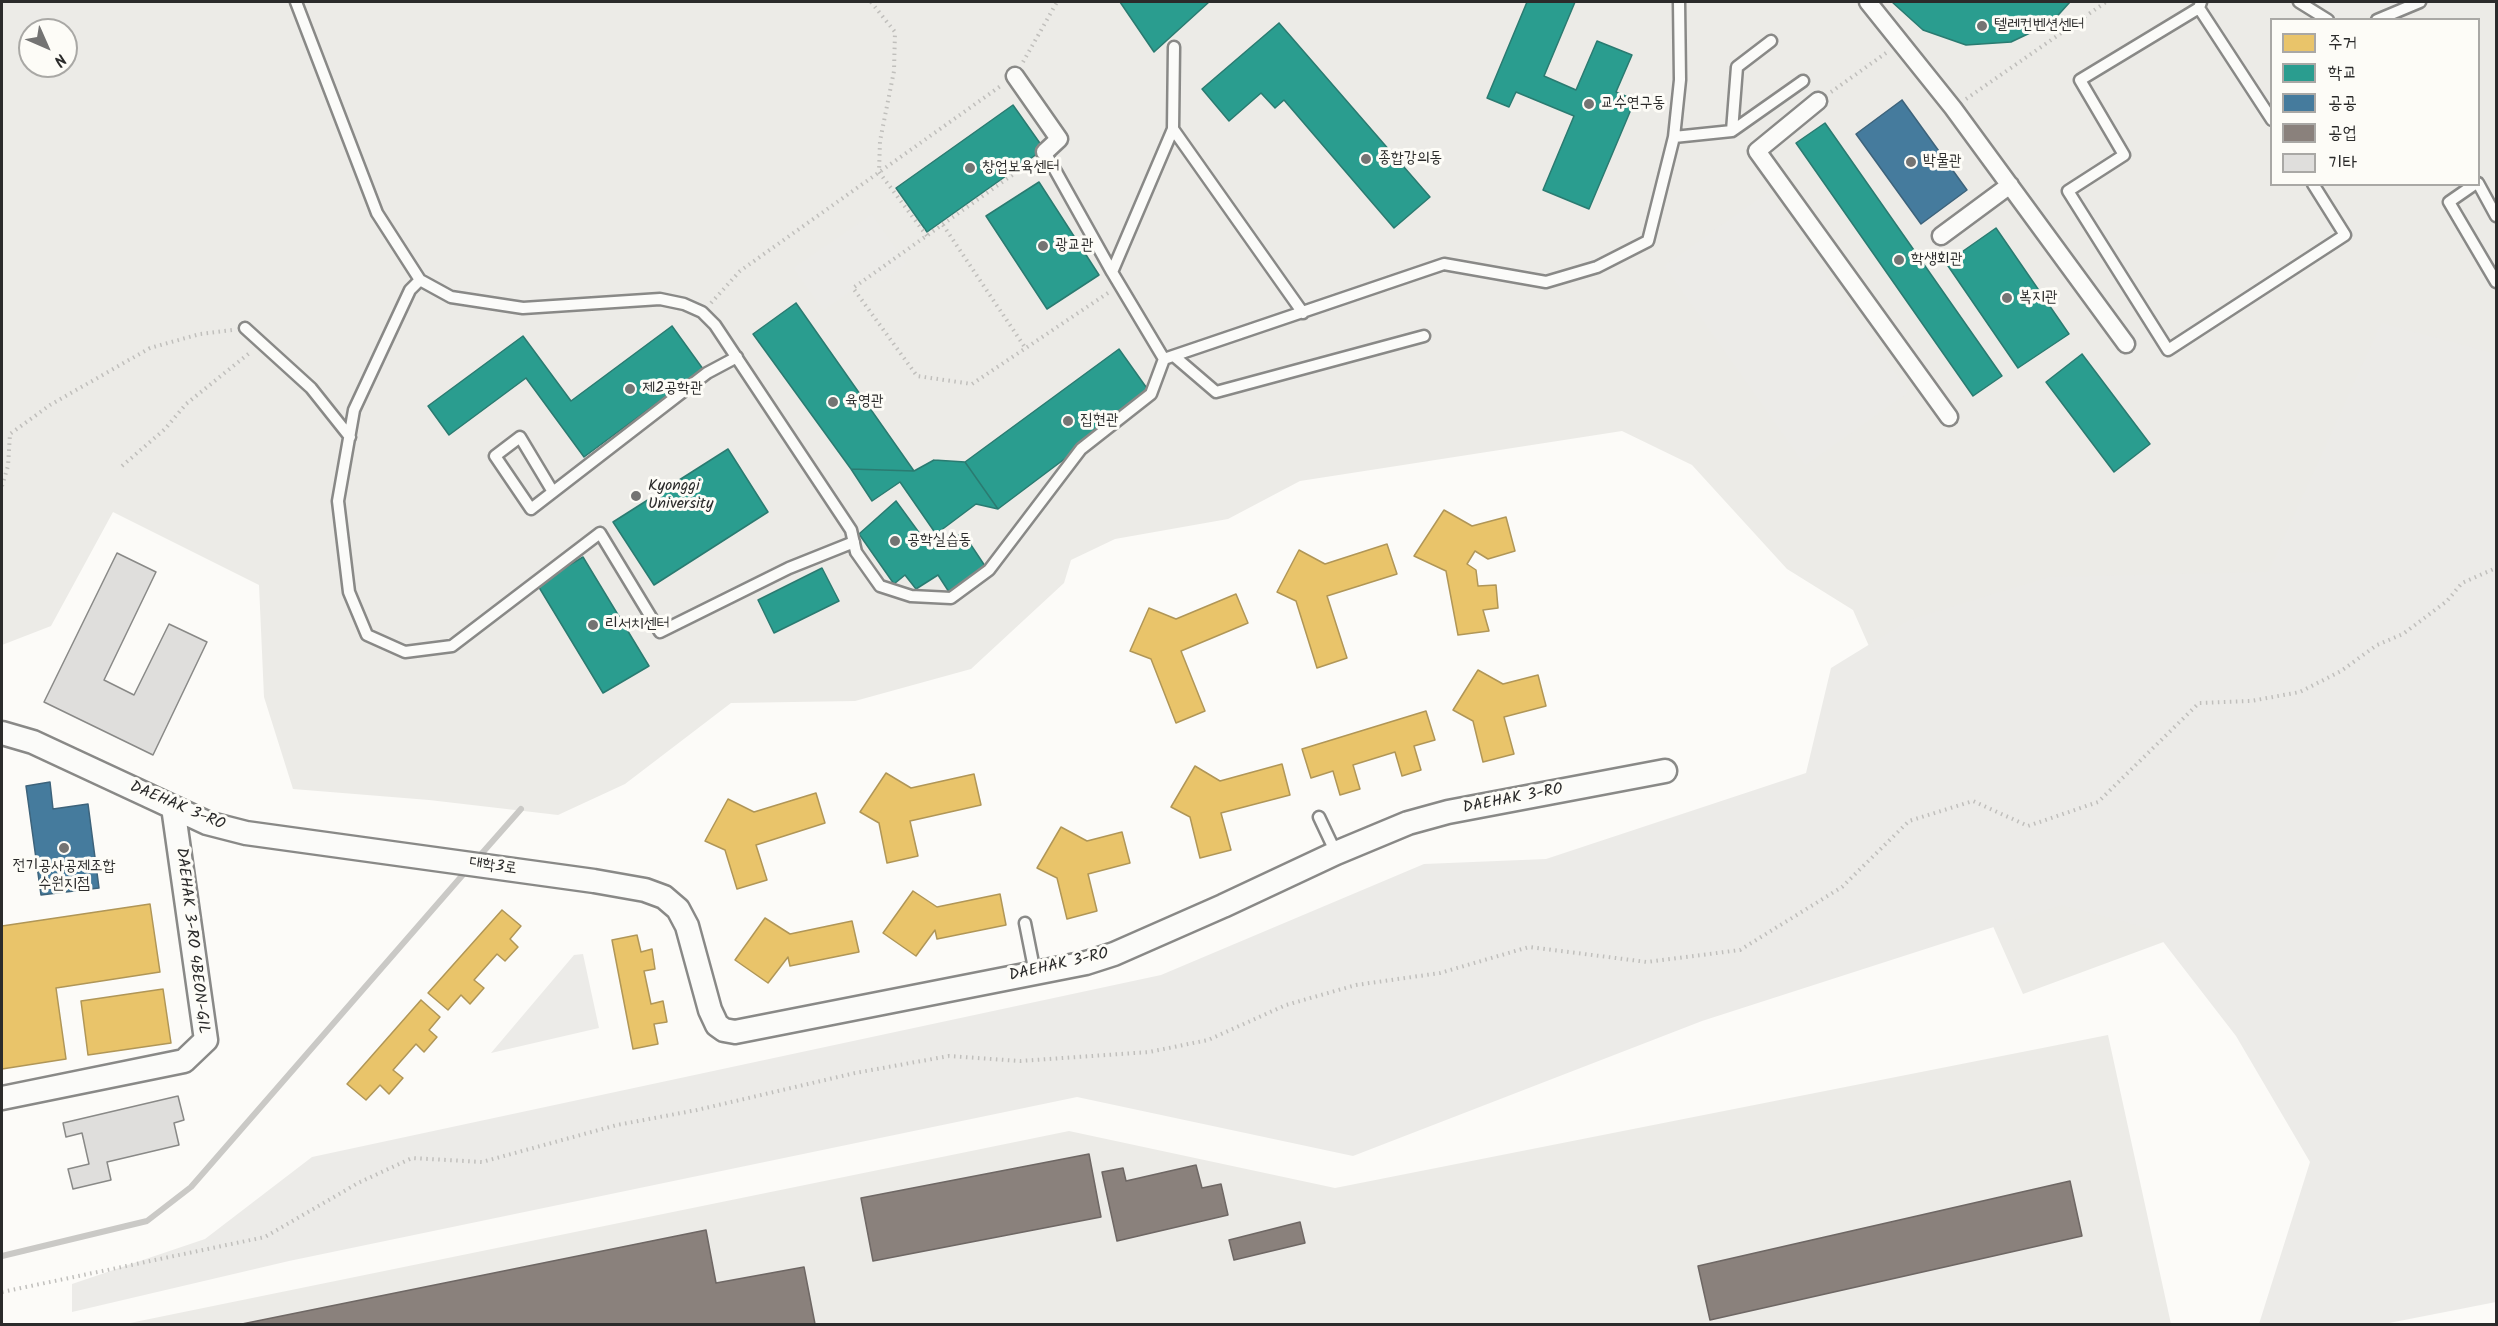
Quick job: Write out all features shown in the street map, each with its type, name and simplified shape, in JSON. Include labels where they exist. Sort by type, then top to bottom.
[{"type":"street","points":[[1868,2],[1953,108],[2126,344]]},
{"type":"street","points":[[1015,76],[1059,139],[1045,152]]},
{"type":"street","points":[[1818,101],[1757,151],[1949,417]]},
{"type":"street","points":[[1941,236],[2010,185]]},
{"type":"street","name":"DAEHAK 3-RO","points":[[2,733],[33,742],[207,823],[246,833],[433,859]]},
{"type":"street","name":"DAEHAK 3-RO","points":[[554,875],[645,890],[664,897],[678,909],[687,926],[710,1010],[717,1024],[724,1030],[735,1032],[1086,963],[1114,954],[1336,853],[1408,823],[1448,813],[1665,771]]},
{"type":"street","name":"DAEHAK 3-RO 4BEON-GIL","points":[[2,1098],[184,1061],[206,1040],[173,807]]},
{"type":"street","name":"대학3로","points":[[433,859],[554,875]]},
{"type":"lane","points":[[296,2],[377,213],[420,280],[451,297],[523,308],[660,299],[684,304],[702,312],[715,325],[851,530],[856,552],[880,585],[912,596],[951,598],[989,570],[1081,448],[1151,394],[1169,357],[1444,264],[1546,282],[1597,267],[1648,241],[1674,137],[1680,81],[1679,2]]},
{"type":"lane","points":[[2299,2],[2325,18]]},
{"type":"lane","points":[[2382,18],[2420,2]]},
{"type":"lane","points":[[2270,118],[2200,5],[2080,80],[2124,154],[2068,191],[2168,350],[2345,235],[2314,186]]},
{"type":"lane","points":[[1732,131],[1737,67],[1771,41]]},
{"type":"lane","points":[[1112,272],[1173,129],[1174,47]]},
{"type":"lane","points":[[1674,137],[1732,131],[1803,81]]},
{"type":"lane","points":[[1173,129],[1303,313]]},
{"type":"lane","points":[[1045,152],[1112,272],[1169,357],[1216,392],[1424,336]]},
{"type":"lane","points":[[2474,186],[2449,202],[2496,282]]},
{"type":"lane","points":[[2478,186],[2496,216]]},
{"type":"lane","points":[[420,280],[410,290],[354,410],[338,501],[349,592],[367,635],[405,652],[452,646],[600,533],[660,632],[789,568],[854,542]]},
{"type":"lane","points":[[245,328],[312,388],[350,437]]},
{"type":"lane","points":[[553,492],[520,437],[495,456],[531,509],[553,492],[707,373],[736,357]]},
{"type":"lane","points":[[1319,818],[1336,853]]},
{"type":"lane","points":[[1025,923],[1035,973]]},
{"type":"path","points":[[871,2],[895,32],[894,72],[880,141],[879,171],[927,236]]},
{"type":"path","points":[[702,312],[740,271],[1015,76],[1057,2]]},
{"type":"path","points":[[1953,108],[2106,2]]},
{"type":"path","points":[[1818,101],[1900,43]]},
{"type":"path","points":[[1045,152],[853,288],[917,376],[972,384],[1120,285]]},
{"type":"path","points":[[943,225],[1026,349]]},
{"type":"path","points":[[2,486],[8,466],[10,435],[50,405],[150,348],[200,334],[245,328]]},
{"type":"path","points":[[122,466],[165,429],[186,404],[261,343]]},
{"type":"path","points":[[2,1292],[265,1237],[358,1183],[412,1158],[482,1162],[617,1125],[697,1110],[855,1072],[949,1056],[1020,1060],[1149,1052],[1208,1040],[1286,1005],[1356,985],[1440,973],[1529,947],[1647,962],[1740,950],[1842,887],[1909,822],[1973,801],[2028,826],[2098,802],[2199,703],[2251,701],[2300,692],[2341,671],[2377,645],[2403,634],[2447,601],[2462,583],[2496,568]]},
{"type":"shaded area","name":"Kyonggi University","points":[[2,2],[2496,2],[2496,819],[2023,994],[1853,610],[1787,569],[1692,465],[1622,431],[1300,481],[1228,519],[1115,539],[1071,560],[1064,583],[971,669],[855,701],[731,703],[625,784],[558,815],[429,800],[293,789],[264,697],[259,585],[113,512],[51,626],[2,645]]},
{"type":"shaded area","points":[[1768,192],[1909,392],[1805,466],[1664,266]]},
{"type":"shaded area","points":[[872,214],[907,264],[880,283],[874,275],[823,311],[793,268]]},
{"type":"shaded area","points":[[2381,323],[2496,354],[2496,1302],[2384,1324],[2259,1324],[2310,1162],[2236,1036],[2154,930],[2062,905],[1702,1021],[1353,1156],[1077,1097],[289,1261],[72,1312],[72,1284],[205,1239],[312,1157],[1161,975],[1424,864],[1546,859],[1806,773],[1831,668],[1909,620],[2049,577],[2268,572]]},
{"type":"shaded area","points":[[583,954],[599,1028],[491,1053],[574,955]]},
{"type":"shaded area","points":[[2108,1035],[2171,1324],[125,1324],[1069,1131],[1335,1188]]},
{"type":"building: 주거","points":[[1444,510],[1472,526],[1506,517],[1515,551],[1488,559],[1475,551],[1467,564],[1476,570],[1478,586],[1496,585],[1498,608],[1483,610],[1489,631],[1458,635],[1446,571],[1414,556]]},
{"type":"building: 주거","points":[[1387,544],[1397,574],[1327,596],[1347,658],[1317,668],[1296,601],[1277,592],[1299,550],[1325,564]]},
{"type":"building: 주거","points":[[1236,594],[1248,623],[1181,651],[1205,711],[1176,723],[1151,659],[1130,651],[1149,608],[1176,619]]},
{"type":"building: 주거","points":[[1478,670],[1503,684],[1538,675],[1546,706],[1504,717],[1514,754],[1483,762],[1473,721],[1453,710]]},
{"type":"building: 주거","points":[[1426,711],[1435,740],[1414,746],[1421,770],[1402,776],[1395,752],[1353,765],[1360,789],[1340,795],[1333,771],[1311,778],[1302,749]]},
{"type":"building: 주거","points":[[1282,764],[1290,795],[1221,813],[1231,850],[1200,858],[1190,817],[1171,807],[1195,766],[1220,781]]},
{"type":"building: 주거","points":[[886,773],[911,788],[974,774],[981,805],[910,821],[918,856],[887,863],[879,823],[860,812]]},
{"type":"building: 주거","points":[[816,793],[825,823],[756,845],[767,880],[737,889],[725,850],[705,841],[728,799],[754,812]]},
{"type":"building: 주거","points":[[1061,827],[1087,841],[1122,832],[1130,863],[1088,874],[1097,911],[1067,919],[1057,878],[1037,868]]},
{"type":"building: 주거","points":[[913,891],[937,907],[1000,894],[1006,925],[937,939],[935,930],[916,956],[883,933]]},
{"type":"building: 주거","points":[[150,904],[160,972],[56,988],[66,1059],[2,1069],[2,926]]},
{"type":"building: 주거","points":[[502,910],[521,926],[510,939],[518,947],[505,961],[497,954],[474,980],[484,988],[470,1004],[461,995],[448,1010],[428,993]]},
{"type":"building: 주거","points":[[765,918],[790,934],[852,921],[859,952],[790,966],[788,957],[768,983],[735,960]]},
{"type":"building: 주거","points":[[637,935],[641,952],[652,949],[655,969],[644,971],[651,1004],[663,1001],[667,1022],[654,1024],[658,1044],[633,1049],[612,940]]},
{"type":"building: 주거","points":[[163,989],[171,1043],[88,1055],[81,1001]]},
{"type":"building: 주거","points":[[421,1000],[440,1017],[429,1030],[437,1037],[424,1052],[416,1044],[393,1070],[403,1078],[389,1094],[380,1085],[366,1100],[347,1084]]},
{"type":"building: 학교","points":[[1120,2],[1209,2],[1154,52]]},
{"type":"building: 학교","name":"교수연구동","points":[[1527,2],[1575,2],[1544,76],[1576,90],[1597,41],[1632,55],[1616,92],[1635,100],[1589,209],[1543,190],[1574,116],[1516,92],[1509,107],[1487,98]]},
{"type":"building: 학교","name":"텔레컨벤션센터","points":[[1892,2],[2070,2],[2051,23],[2011,42],[1966,45],[1923,30]]},
{"type":"building: 학교","name":"종합강의동","points":[[1279,23],[1430,197],[1394,228],[1284,100],[1275,108],[1261,93],[1229,121],[1202,89]]},
{"type":"building: 학교","name":"창업보육센터","points":[[1013,105],[1044,149],[927,232],[896,188]]},
{"type":"building: 학교","name":"학생회관","points":[[1825,123],[2002,376],[1973,396],[1796,143]]},
{"type":"building: 학교","name":"광교관","points":[[1039,182],[1099,275],[1047,309],[986,216]]},
{"type":"building: 학교","name":"복지관","points":[[1996,228],[2069,334],[2018,368],[1946,263]]},
{"type":"building: 학교","name":"육영관","points":[[796,303],[914,471],[851,469],[753,334]]},
{"type":"building: 학교","name":"제2공학관","points":[[672,326],[703,369],[584,457],[526,378],[449,435],[428,406],[523,336],[571,401]]},
{"type":"building: 학교","name":"집현관","points":[[1119,349],[1151,394],[998,509],[965,462]]},
{"type":"building: 학교","points":[[2082,354],[2150,444],[2114,472],[2046,382]]},
{"type":"building: 학교","points":[[728,449],[768,512],[654,585],[613,522]]},
{"type":"building: 학교","points":[[934,460],[965,462],[998,509],[976,504],[936,534],[900,482],[872,501],[851,469],[914,471]]},
{"type":"building: 학교","name":"공학실습동","points":[[896,501],[931,549],[963,533],[985,566],[949,592],[938,575],[916,589],[905,575],[894,584],[859,534]]},
{"type":"building: 학교","name":"리서치센터","points":[[583,557],[649,666],[603,693],[537,584]]},
{"type":"building: 학교","points":[[822,568],[839,601],[774,633],[758,600]]},
{"type":"building: 공공","name":"박물관","points":[[1902,100],[1967,190],[1921,224],[1856,134]]},
{"type":"building: 공공","name":"전기공사공제조합 수원지점","points":[[50,782],[53,809],[88,804],[99,888],[41,895],[26,786]]},
{"type":"building: 공업","points":[[1089,1154],[1101,1217],[873,1261],[861,1198]]},
{"type":"building: 공업","points":[[1196,1165],[1202,1188],[1221,1184],[1228,1215],[1117,1241],[1102,1172],[1123,1168],[1126,1181]]},
{"type":"building: 공업","points":[[2070,1181],[2082,1236],[1710,1320],[1698,1266]]},
{"type":"building: 공업","points":[[1300,1222],[1305,1243],[1234,1260],[1229,1240]]},
{"type":"building: 공업","points":[[706,1230],[716,1283],[804,1267],[815,1324],[242,1324]]},
{"type":"building: 기타","points":[[117,553],[156,572],[104,680],[134,695],[169,624],[207,642],[153,755],[44,702]]},
{"type":"building: 기타","points":[[178,1096],[184,1120],[174,1123],[179,1145],[107,1162],[111,1180],[73,1189],[68,1169],[89,1164],[82,1133],[66,1137],[63,1123]]},
{"type":"waterway","points":[[476,860],[521,809]]},
{"type":"waterway","points":[[2,1256],[147,1221],[191,1187],[467,870]]},
{"type":"place","name":"텔레컨벤션센터","points":[[1982,26]]},
{"type":"place","name":"교수연구동","points":[[1589,104]]},
{"type":"place","name":"종합강의동","points":[[1366,159]]},
{"type":"place","name":"박물관","points":[[1911,162]]},
{"type":"place","name":"창업보육센터","points":[[970,168]]},
{"type":"place","name":"광교관","points":[[1043,246]]},
{"type":"place","name":"학생회관","points":[[1899,260]]},
{"type":"place","name":"복지관","points":[[2007,298]]},
{"type":"place","name":"제2공학관","points":[[630,389]]},
{"type":"place","name":"육영관","points":[[833,402]]},
{"type":"place","name":"집현관","points":[[1068,421]]},
{"type":"place","name":"Kyonggi University","points":[[636,496]]},
{"type":"place","name":"공학실습동","points":[[895,541]]},
{"type":"place","name":"리서치센터","points":[[593,625]]},
{"type":"place","name":"전기공사공제조합 수원지점","points":[[64,848]]}]
